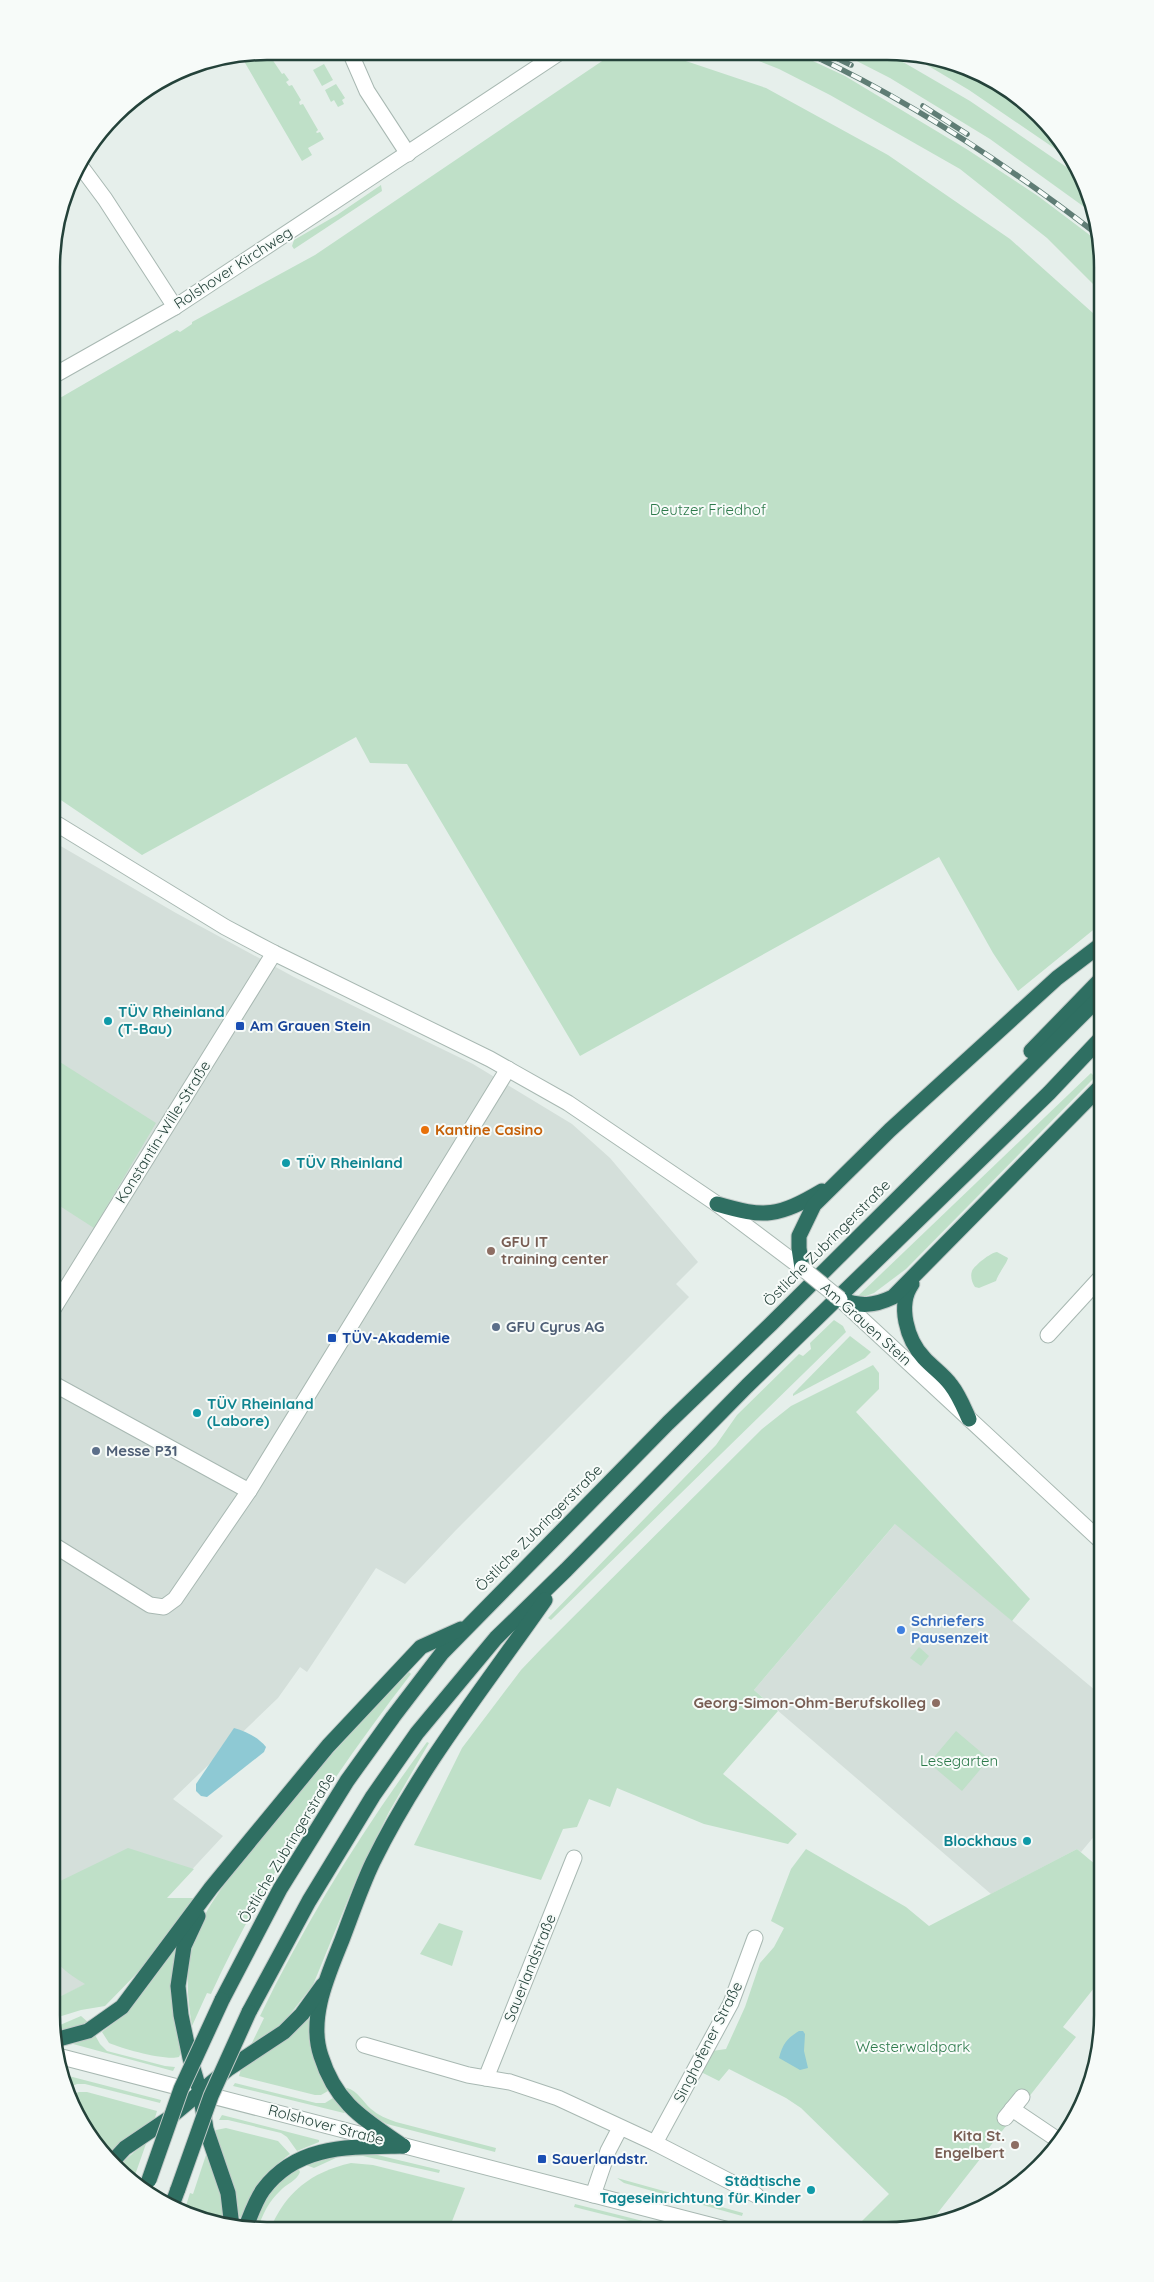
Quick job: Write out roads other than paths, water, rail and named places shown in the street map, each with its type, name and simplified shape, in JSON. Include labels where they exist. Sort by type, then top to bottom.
[{"type":"highway","points":[[802,1268],[799,1248],[801,1230],[814,1205],[836,1182],[1050,984],[1094,950]]},
{"type":"highway","points":[[970,1126],[1023,1060],[1094,985]]},
{"type":"highway","name":"Östliche Zubringerstraße","points":[[149,2184],[181,2089],[222,2000],[280,1889],[347,1781],[437,1660],[469,1625],[668,1423],[771,1324],[1094,1002]]},
{"type":"highway","points":[[1049,1093],[1094,1045]]},
{"type":"highway","points":[[174,2200],[211,2096],[249,2012],[314,1893],[373,1796],[417,1733],[496,1638],[566,1570],[747,1386],[1094,1050]]},
{"type":"highway","points":[[840,1299],[859,1305],[878,1304],[893,1298],[1094,1092]]},
{"type":"highway","points":[[716,1204],[749,1214],[772,1214],[812,1196],[836,1182]]},
{"type":"highway","points":[[923,1268],[909,1288],[904,1316],[913,1343],[922,1357],[951,1385],[970,1419]]},
{"type":"highway","points":[[403,2146],[356,2114],[336,2091],[320,2055],[317,2025],[325,1982],[372,1863],[412,1791],[457,1721],[566,1570]]},
{"type":"highway","points":[[61,2038],[88,2031],[122,2007],[211,1888],[328,1746],[421,1647],[469,1625]]},
{"type":"highway","points":[[211,1888],[184,1946],[178,1986],[188,2052],[200,2092],[206,2129],[228,2193],[231,2219]]},
{"type":"highway","points":[[117,2157],[125,2148],[168,2119],[228,2069],[284,2032],[302,2014],[325,1982]]},
{"type":"highway","points":[[248,2221],[261,2192],[281,2169],[298,2159],[348,2146],[403,2146]]},
{"type":"street","points":[[353,60],[367,91],[408,154]]},
{"type":"street","name":"Rolshover Kirchweg","points":[[60,372],[175,307],[548,60]]},
{"type":"street","points":[[84,170],[105,199],[175,307]]},
{"type":"street","name":"Am Grauen Stein","points":[[60,827],[217,922],[274,953],[508,1069],[606,1127],[716,1204],[840,1299],[1094,1534]]},
{"type":"street","name":"Konstantin-Wille-Straße","points":[[60,1298],[274,953]]},
{"type":"street","points":[[60,1549],[150,1604],[164,1607],[182,1591],[249,1491],[508,1069]]},
{"type":"street","points":[[1048,1335],[1094,1285]]},
{"type":"street","points":[[60,1387],[249,1491]]},
{"type":"street","name":"Sauerlandstraße","points":[[486,2078],[574,1858]]},
{"type":"street","name":"Singhofener Straße","points":[[655,2143],[731,2003],[755,1938]]},
{"type":"street","points":[[364,2045],[468,2075],[510,2082],[558,2098],[655,2143],[756,2195]]},
{"type":"street","name":"Rolshover Straße","points":[[64,2058],[698,2222]]},
{"type":"street","points":[[1013,2108],[1054,2137]]},
{"type":"street","points":[[593,2195],[608,2151],[620,2128]]},
{"type":"water","points":[[234,1728],[248,1733],[260,1741],[266,1747],[264,1752],[207,1797],[201,1796],[196,1791],[196,1784]]},
{"type":"water","points":[[799,2031],[803,2031],[805,2034],[804,2051],[808,2068],[800,2070],[779,2058],[786,2042]]},
{"type":"railway","points":[[822,60],[887,94],[960,137],[1090,229]]},
{"type":"railway","points":[[840,60],[851,65]]},
{"type":"railway","points":[[923,106],[967,134]]},
{"type":"place","name":"TÜV Rheinland (T-Bau)","points":[[108,1021]]},
{"type":"place","name":"Am Grauen Stein","points":[[240,1026]]},
{"type":"place","name":"Kantine Casino","points":[[425,1130]]},
{"type":"place","name":"TÜV Rheinland","points":[[286,1163]]},
{"type":"place","name":"GFU IT training center","points":[[491,1251]]},
{"type":"place","name":"GFU Cyrus AG","points":[[496,1327]]},
{"type":"place","name":"TÜV-Akademie","points":[[332,1338]]},
{"type":"place","name":"TÜV Rheinland (Labore)","points":[[197,1413]]},
{"type":"place","name":"Messe P31","points":[[96,1451]]},
{"type":"place","name":"Schriefers Pausenzeit","points":[[901,1630]]},
{"type":"place","name":"Georg-Simon-Ohm-Berufskolleg","points":[[936,1703]]},
{"type":"place","name":"Blockhaus","points":[[1027,1841]]},
{"type":"place","name":"Kita St. Engelbert","points":[[1015,2145]]},
{"type":"place","name":"Sauerlandstr.","points":[[542,2159]]},
{"type":"place","name":"Städtische Tageseinrichtung für Kinder","points":[[811,2190]]},
{"type":"park label","name":"Deutzer Friedhof","points":[[708,510]]},
{"type":"park label","name":"Lesegarten","points":[[959,1761]]},
{"type":"park label","name":"Westerwaldpark","points":[[913,2047]]}]
